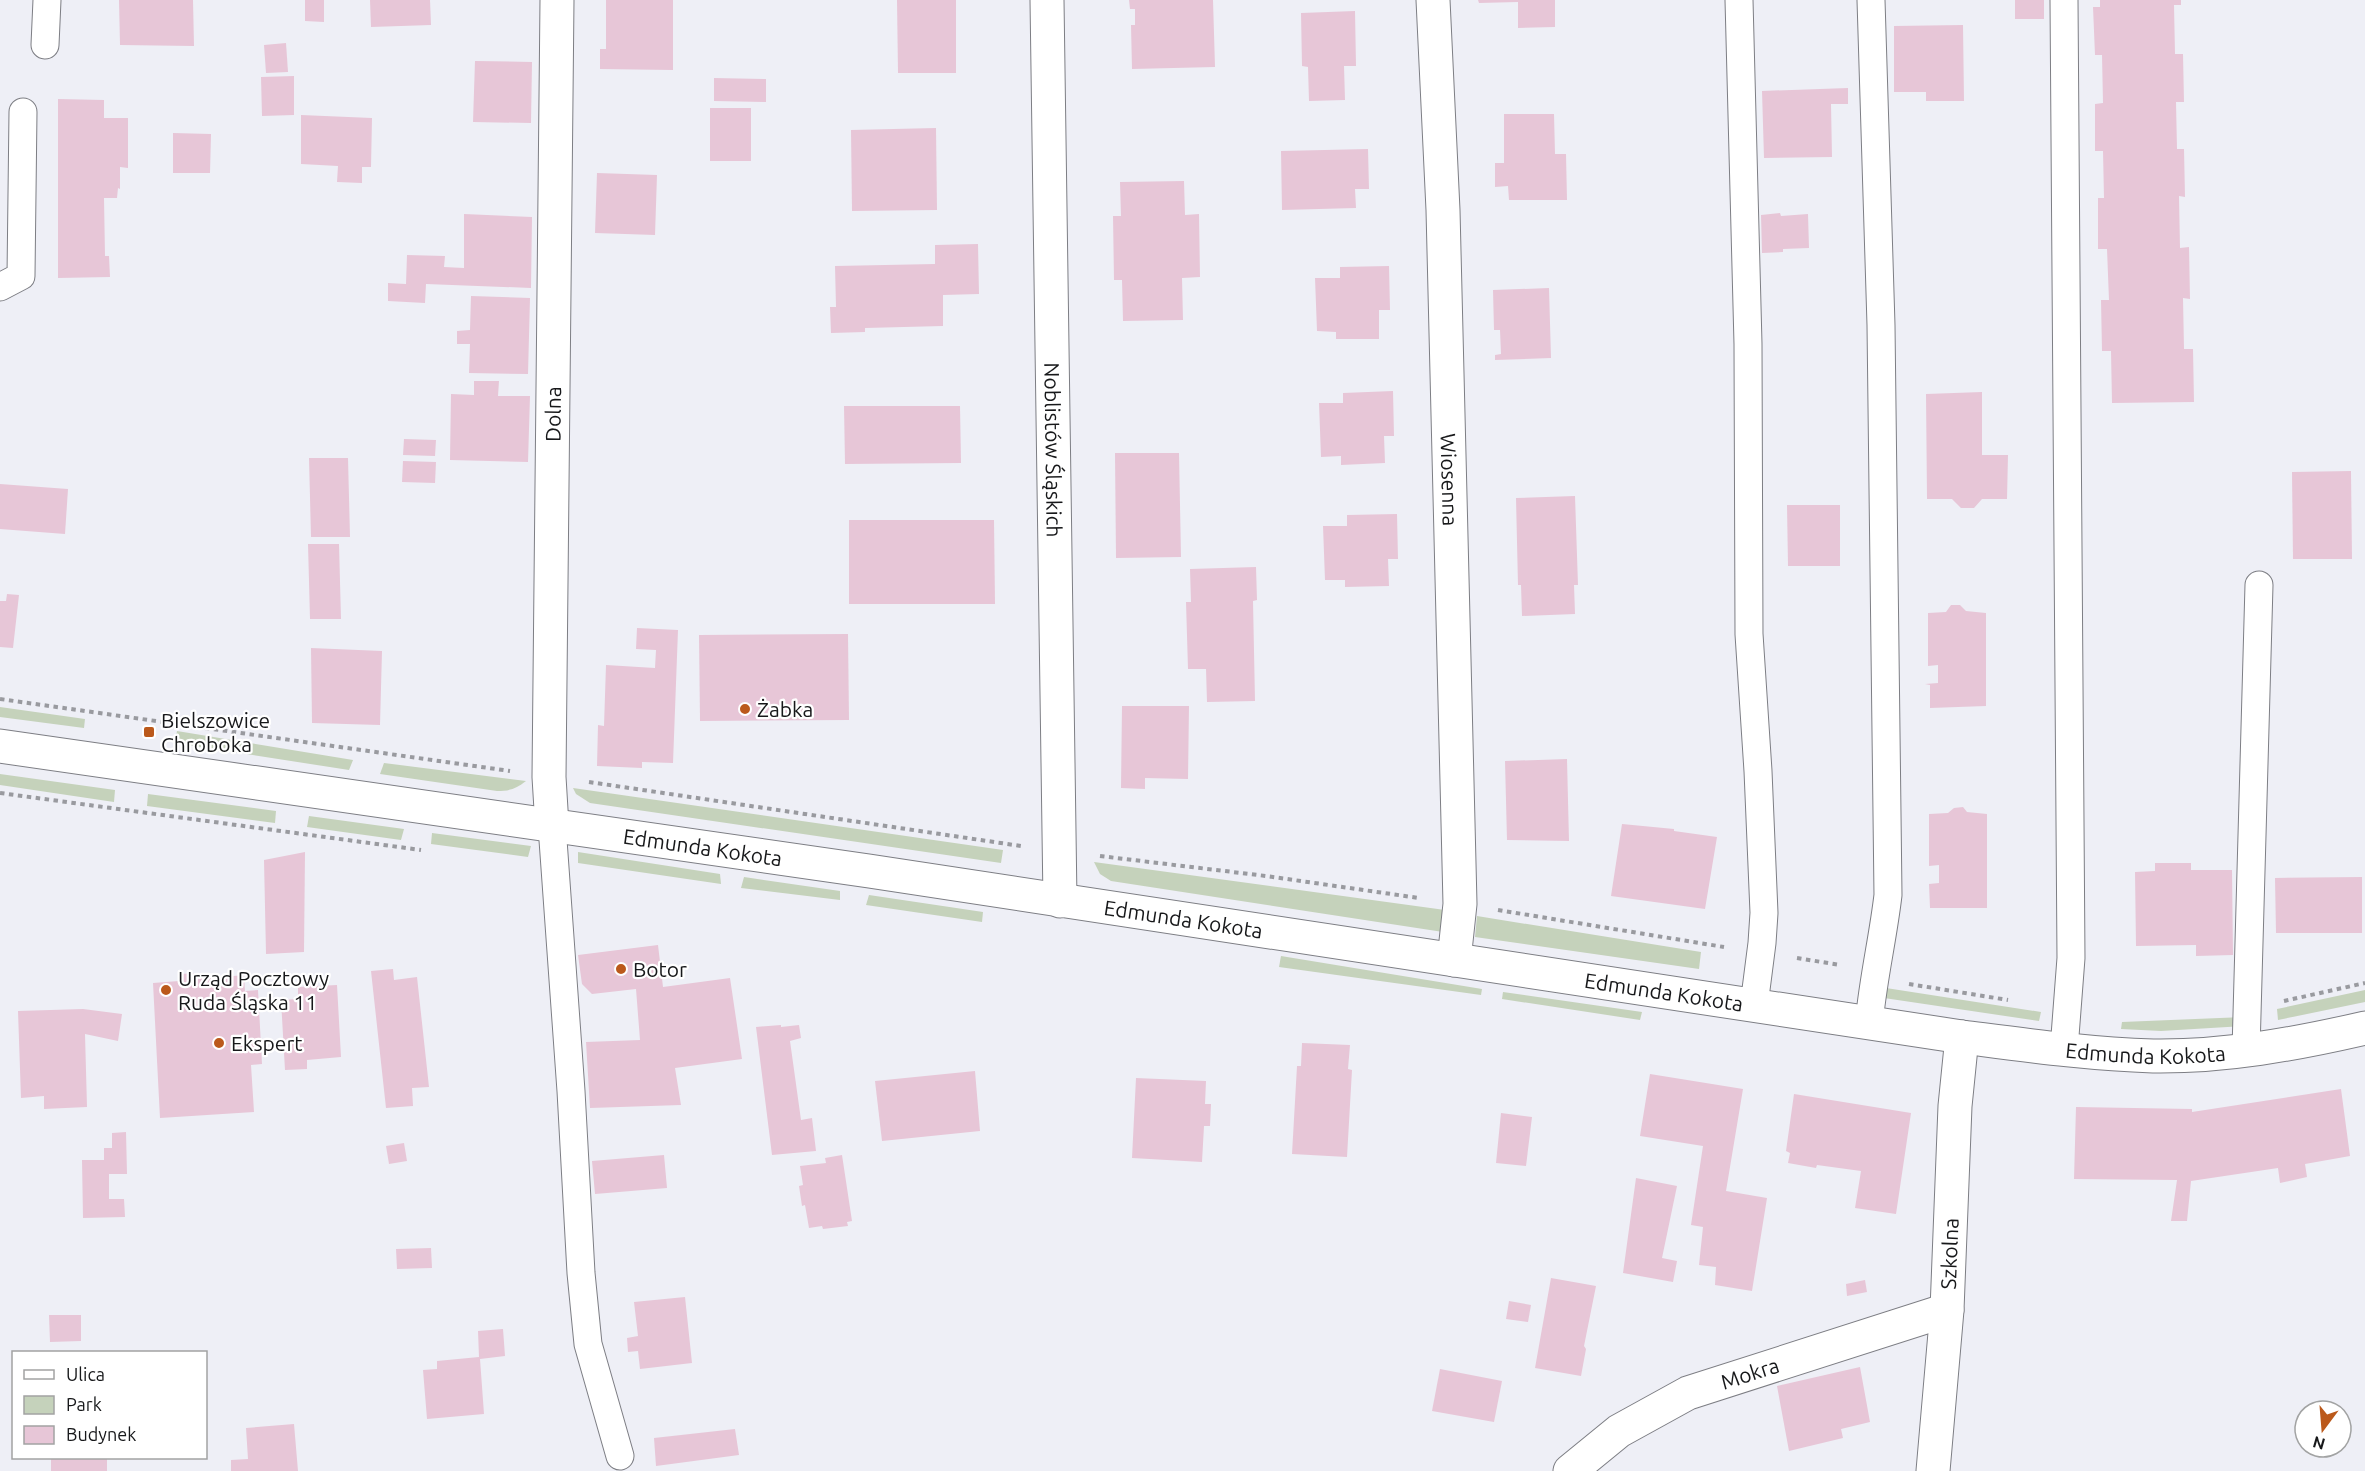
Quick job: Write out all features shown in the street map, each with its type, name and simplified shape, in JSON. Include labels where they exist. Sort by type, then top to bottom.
[{"type":"street","name":"Dolna","points":[[552,826],[549,777],[557,0]]},
{"type":"street","name":"Noblistów Śląskich","points":[[1047,0],[1060,901]]},
{"type":"street","name":"Wiosenna","points":[[1433,0],[1443,210],[1460,904],[1454,960]]},
{"type":"street","name":"Edmunda Kokota","points":[[0,746],[1060,901],[1962,1037],[2064,1049],[2154,1056],[2199,1055],[2246,1050],[2365,1028]]},
{"type":"street","name":"Szkolna","points":[[1933,1471],[1947,1310],[1955,1106],[1962,1037]]},
{"type":"street","name":"Mokra","points":[[1570,1471],[1619,1431],[1688,1393],[1947,1310]]},
{"type":"lane","points":[[45,45],[47,0]]},
{"type":"lane","points":[[1739,0],[1748,344],[1749,634],[1763,890],[1761,953],[1754,1005]]},
{"type":"lane","points":[[1869,1023],[1873,979],[1882,946],[1888,895],[1881,325],[1871,0]]},
{"type":"lane","points":[[2064,0],[2071,958],[2064,1049]]},
{"type":"lane","points":[[0,287],[21,276],[24,112]]},
{"type":"lane","points":[[2246,1050],[2259,585]]},
{"type":"lane","points":[[552,826],[581,1272],[588,1344],[620,1456]]},
{"type":"path","points":[[0,699],[1060,852],[1266,876],[1460,904],[1859,968],[1873,979],[2067,1007]]},
{"type":"path","points":[[2247,1008],[2365,983]]},
{"type":"green space","points":[[0,707],[85,719],[84,728],[0,717]]},
{"type":"green space","points":[[177,731],[353,760],[349,770],[175,743]]},
{"type":"green space","points":[[384,763],[526,781],[512,789],[497,791],[380,774]]},
{"type":"green space","points":[[0,774],[115,790],[114,802],[0,785]]},
{"type":"green space","points":[[573,788],[1003,850],[1001,863],[590,803],[576,794]]},
{"type":"green space","points":[[148,794],[276,811],[275,823],[147,806]]},
{"type":"green space","points":[[309,816],[404,829],[401,840],[307,827]]},
{"type":"green space","points":[[432,833],[531,846],[528,857],[431,844]]},
{"type":"green space","points":[[578,852],[720,874],[721,884],[578,863]]},
{"type":"green space","points":[[1094,862],[1445,910],[1443,932],[1111,881],[1100,874]]},
{"type":"green space","points":[[744,877],[840,891],[840,900],[741,888]]},
{"type":"green space","points":[[869,895],[983,912],[982,922],[866,905]]},
{"type":"green space","points":[[1477,916],[1701,952],[1699,969],[1475,937]]},
{"type":"green space","points":[[1281,956],[1482,989],[1481,995],[1279,967]]},
{"type":"green space","points":[[1886,988],[2041,1012],[2039,1021],[1884,998]]},
{"type":"green space","points":[[2365,990],[2365,1002],[2278,1020],[2277,1009]]},
{"type":"green space","points":[[1503,992],[1642,1012],[1640,1020],[1502,999]]},
{"type":"green space","points":[[2244,1017],[2244,1026],[2161,1031],[2121,1029],[2122,1022]]},
{"type":"building","points":[[119,0],[193,0],[194,46],[120,45]]},
{"type":"building","points":[[305,0],[324,0],[324,22],[305,21]]},
{"type":"building","points":[[370,0],[430,0],[431,25],[371,27]]},
{"type":"building","points":[[606,0],[673,0],[673,70],[600,69],[600,49],[606,49]]},
{"type":"building","points":[[897,0],[956,0],[956,73],[898,73]]},
{"type":"building","points":[[1129,0],[1213,0],[1215,67],[1132,69],[1131,25],[1135,25],[1135,9],[1130,9]]},
{"type":"building","points":[[1478,0],[1555,0],[1555,27],[1518,28],[1518,2],[1479,3]]},
{"type":"building","points":[[2015,0],[2044,0],[2044,19],[2015,19]]},
{"type":"building","points":[[2100,0],[2181,0],[2181,5],[2174,5],[2175,54],[2183,54],[2184,102],[2176,102],[2177,149],[2184,149],[2185,197],[2179,196],[2180,248],[2189,247],[2190,299],[2183,298],[2184,349],[2193,349],[2194,402],[2112,403],[2111,351],[2102,351],[2101,300],[2109,300],[2107,249],[2098,249],[2098,198],[2104,198],[2103,151],[2095,151],[2095,104],[2103,103],[2102,55],[2095,55],[2093,7],[2100,7]]},
{"type":"building","points":[[1355,11],[1356,66],[1344,66],[1345,100],[1309,101],[1308,67],[1302,66],[1301,13]]},
{"type":"building","points":[[1963,25],[1964,101],[1926,101],[1926,92],[1894,92],[1894,26]]},
{"type":"building","points":[[286,43],[288,72],[266,73],[264,45]]},
{"type":"building","points":[[475,61],[532,62],[531,123],[473,122]]},
{"type":"building","points":[[294,76],[294,115],[262,116],[261,77]]},
{"type":"building","points":[[714,78],[766,79],[766,102],[714,101]]},
{"type":"building","points":[[1848,88],[1848,104],[1831,104],[1832,157],[1764,158],[1762,91]]},
{"type":"building","points":[[58,99],[104,100],[104,118],[128,118],[128,168],[120,167],[120,189],[118,188],[117,198],[104,198],[105,256],[109,256],[110,277],[58,278]]},
{"type":"building","points":[[710,108],[751,108],[751,161],[710,161]]},
{"type":"building","points":[[1504,114],[1554,114],[1555,154],[1566,154],[1567,200],[1509,200],[1508,186],[1495,187],[1495,163],[1504,163]]},
{"type":"building","points":[[301,115],[372,118],[371,167],[362,167],[362,183],[337,182],[338,166],[301,164]]},
{"type":"building","points":[[936,128],[937,210],[852,211],[851,130]]},
{"type":"building","points":[[173,133],[211,134],[210,173],[173,173]]},
{"type":"building","points":[[1368,149],[1369,189],[1355,189],[1356,208],[1282,210],[1281,151]]},
{"type":"building","points":[[597,173],[657,175],[655,235],[595,233]]},
{"type":"building","points":[[1184,181],[1185,215],[1199,214],[1200,277],[1182,278],[1183,320],[1123,321],[1122,280],[1114,280],[1113,216],[1121,216],[1120,182]]},
{"type":"building","points":[[1780,213],[1781,216],[1808,214],[1809,248],[1762,253],[1761,215]]},
{"type":"building","points":[[464,214],[532,217],[531,288],[426,284],[425,303],[388,301],[388,283],[406,284],[407,255],[445,256],[444,267],[464,268]]},
{"type":"building","points":[[978,244],[979,294],[943,295],[943,326],[865,328],[865,332],[831,333],[830,307],[836,307],[835,266],[935,264],[935,245]]},
{"type":"building","points":[[1389,266],[1390,310],[1379,310],[1379,339],[1336,339],[1336,332],[1317,331],[1315,278],[1340,278],[1340,267]]},
{"type":"building","points":[[1549,288],[1551,358],[1495,360],[1495,355],[1501,354],[1500,330],[1494,330],[1493,290]]},
{"type":"building","points":[[471,296],[530,298],[528,374],[469,373],[470,344],[457,344],[457,331],[470,330]]},
{"type":"building","points":[[474,381],[499,381],[498,396],[530,396],[528,462],[450,460],[451,394],[474,395]]},
{"type":"building","points":[[1393,391],[1394,436],[1384,436],[1385,463],[1341,465],[1341,456],[1321,457],[1319,403],[1343,403],[1343,393]]},
{"type":"building","points":[[1982,392],[1982,455],[2008,455],[2007,499],[1982,499],[1974,508],[1961,508],[1952,499],[1927,499],[1926,394]]},
{"type":"building","points":[[844,406],[960,406],[961,463],[845,464]]},
{"type":"building","points":[[404,439],[436,440],[435,456],[403,455]]},
{"type":"building","points":[[1115,453],[1179,453],[1181,557],[1116,558]]},
{"type":"building","points":[[309,458],[348,458],[350,537],[311,537]]},
{"type":"building","points":[[403,461],[436,462],[435,483],[402,482]]},
{"type":"building","points":[[2351,471],[2352,559],[2293,559],[2292,472]]},
{"type":"building","points":[[0,484],[68,489],[65,534],[0,529]]},
{"type":"building","points":[[1575,496],[1578,585],[1574,585],[1575,614],[1522,616],[1521,585],[1518,585],[1516,498]]},
{"type":"building","points":[[1787,505],[1840,505],[1840,566],[1788,566]]},
{"type":"building","points":[[1397,514],[1398,559],[1388,559],[1389,586],[1345,587],[1345,580],[1325,580],[1323,526],[1347,526],[1347,515]]},
{"type":"building","points":[[849,520],[994,520],[995,604],[849,604]]},
{"type":"building","points":[[308,544],[339,544],[341,619],[310,619]]},
{"type":"building","points":[[1256,567],[1257,600],[1253,601],[1255,701],[1207,702],[1206,669],[1188,669],[1186,602],[1191,602],[1190,569]]},
{"type":"building","points":[[7,594],[19,595],[13,648],[0,647],[0,601],[6,601]]},
{"type":"building","points":[[1951,605],[1960,605],[1966,611],[1986,613],[1986,706],[1930,708],[1930,685],[1925,684],[1938,683],[1938,665],[1928,666],[1928,613],[1946,612]]},
{"type":"building","points":[[637,628],[678,630],[673,763],[642,762],[642,768],[597,766],[598,725],[604,726],[606,665],[655,668],[656,650],[636,649]]},
{"type":"building","points":[[848,634],[849,720],[700,721],[699,635]]},
{"type":"building","points":[[311,648],[382,651],[380,725],[312,723]]},
{"type":"building","points":[[1122,706],[1189,706],[1188,779],[1145,778],[1145,789],[1121,788]]},
{"type":"building","points":[[1567,759],[1569,841],[1507,840],[1505,761]]},
{"type":"building","points":[[1963,807],[1967,812],[1987,814],[1987,908],[1930,908],[1929,884],[1939,883],[1939,865],[1929,866],[1929,814],[1948,813],[1954,808]]},
{"type":"building","points":[[1622,824],[1674,829],[1674,831],[1717,837],[1705,909],[1611,896]]},
{"type":"building","points":[[305,852],[304,952],[266,954],[264,860]]},
{"type":"building","points":[[2155,863],[2191,863],[2191,870],[2232,870],[2233,955],[2196,956],[2196,945],[2136,946],[2135,872],[2155,871]]},
{"type":"building","points":[[2362,877],[2362,933],[2276,933],[2275,878]]},
{"type":"building","points":[[658,945],[663,987],[730,978],[742,1059],[675,1068],[681,1105],[590,1108],[586,1042],[640,1040],[636,989],[592,994],[582,984],[578,955]]},
{"type":"building","points":[[393,969],[394,980],[417,977],[429,1087],[412,1088],[413,1106],[386,1108],[371,971]]},
{"type":"building","points":[[202,973],[202,979],[244,975],[245,991],[258,990],[262,1064],[251,1065],[254,1112],[160,1118],[153,983],[179,981],[178,974]]},
{"type":"building","points":[[337,985],[341,1057],[307,1060],[307,1069],[285,1070],[281,1000],[298,999],[298,987]]},
{"type":"building","points":[[83,1009],[122,1014],[118,1041],[85,1034],[87,1107],[44,1109],[44,1096],[21,1098],[18,1011]]},
{"type":"building","points":[[781,1025],[781,1027],[799,1025],[801,1038],[790,1041],[801,1120],[812,1118],[816,1151],[772,1155],[756,1027]]},
{"type":"building","points":[[1302,1043],[1350,1045],[1348,1069],[1352,1070],[1347,1157],[1292,1154],[1297,1066],[1301,1066]]},
{"type":"building","points":[[975,1071],[980,1131],[882,1141],[875,1081]]},
{"type":"building","points":[[1650,1074],[1743,1089],[1726,1191],[1767,1198],[1752,1291],[1715,1285],[1716,1267],[1699,1265],[1703,1227],[1691,1225],[1703,1146],[1640,1136]]},
{"type":"building","points":[[1136,1078],[1206,1081],[1205,1104],[1211,1104],[1210,1126],[1204,1126],[1202,1162],[1132,1158]]},
{"type":"building","points":[[2341,1089],[2350,1156],[2305,1164],[2307,1177],[2280,1183],[2278,1168],[2191,1181],[2187,1221],[2171,1221],[2177,1180],[2074,1179],[2076,1107],[2192,1109],[2192,1112]]},
{"type":"building","points":[[1794,1094],[1911,1113],[1896,1214],[1855,1208],[1861,1171],[1817,1165],[1816,1168],[1788,1163],[1790,1153],[1786,1151]]},
{"type":"building","points":[[1501,1113],[1532,1117],[1526,1166],[1496,1163]]},
{"type":"building","points":[[126,1132],[127,1174],[109,1174],[109,1199],[124,1199],[125,1217],[83,1218],[82,1160],[104,1160],[104,1148],[112,1148],[112,1133]]},
{"type":"building","points":[[404,1143],[407,1161],[389,1164],[386,1146]]},
{"type":"building","points":[[664,1155],[667,1188],[595,1194],[592,1161]]},
{"type":"building","points":[[842,1155],[852,1221],[847,1222],[848,1226],[809,1228],[799,1186],[803,1185],[800,1166],[826,1163],[825,1158]]},
{"type":"building","points":[[1636,1178],[1677,1186],[1662,1258],[1677,1261],[1673,1282],[1623,1273]]},
{"type":"building","points":[[431,1248],[432,1268],[397,1269],[396,1249]]},
{"type":"building","points":[[1551,1278],[1596,1286],[1584,1346],[1586,1349],[1581,1376],[1535,1368]]},
{"type":"building","points":[[1865,1280],[1867,1292],[1847,1296],[1846,1284]]},
{"type":"building","points":[[685,1297],[692,1363],[640,1369],[638,1351],[628,1352],[627,1338],[638,1336],[634,1302]]},
{"type":"building","points":[[1509,1301],[1531,1305],[1528,1322],[1506,1319]]},
{"type":"building","points":[[49,1315],[81,1315],[81,1341],[50,1342]]},
{"type":"building","points":[[503,1329],[505,1356],[480,1359],[484,1414],[427,1419],[423,1370],[437,1369],[437,1361],[479,1357],[478,1331]]},
{"type":"building","points":[[1860,1367],[1870,1422],[1841,1429],[1843,1438],[1789,1451],[1777,1386]]},
{"type":"building","points":[[1440,1369],[1502,1381],[1494,1422],[1432,1411]]},
{"type":"building","points":[[294,1424],[298,1471],[231,1471],[231,1460],[248,1459],[246,1428]]},
{"type":"building","points":[[735,1429],[739,1455],[656,1466],[654,1438]]},
{"type":"building","points":[[51,1459],[107,1459],[107,1471],[51,1471]]},
{"type":"place","name":"Żabka","points":[[745,709]]},
{"type":"place","name":"Bielszowice Chroboka","points":[[149,732]]},
{"type":"place","name":"Botor","points":[[621,969]]},
{"type":"place","name":"Urząd Pocztowy Ruda Śląska 11","points":[[166,990]]},
{"type":"place","name":"Ekspert","points":[[219,1043]]}]
